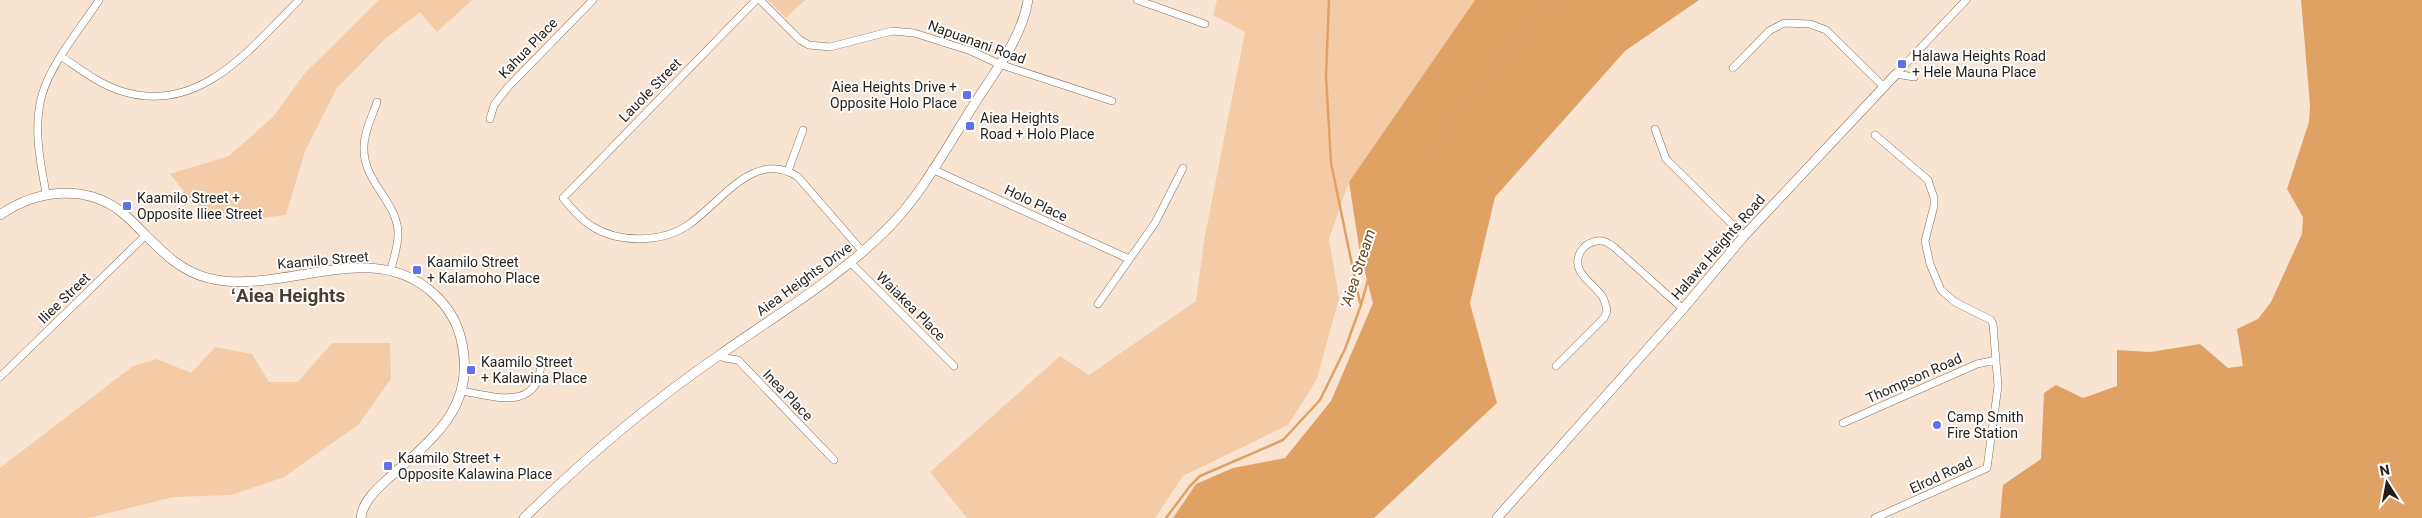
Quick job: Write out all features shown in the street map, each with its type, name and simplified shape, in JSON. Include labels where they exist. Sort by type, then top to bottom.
[{"type":"street","points":[[46,193],[38,150],[38,121],[42,94],[62,57],[100,0]]},
{"type":"street","points":[[62,57],[99,82],[121,91],[151,96],[189,90],[211,82],[233,66],[299,0]]},
{"type":"street","name":"Kahua Place","points":[[490,119],[494,105],[508,86],[592,0]]},
{"type":"street","name":"Napuanani Road","points":[[758,0],[800,40],[809,45],[830,47],[892,31],[914,33],[971,51],[999,64],[1112,100]]},
{"type":"street","name":"Lauole Street","points":[[758,0],[563,198],[575,213],[593,227],[616,236],[643,239],[666,234],[688,226],[740,182],[757,171],[772,167],[788,171]]},
{"type":"street","name":"Aiea Heights Drive","points":[[524,518],[547,495],[660,398],[720,354],[799,302],[851,263],[903,211],[999,64],[1025,18],[1028,0]]},
{"type":"street","points":[[1137,0],[1205,24]]},
{"type":"street","name":"Halawa Heights Road","points":[[1497,518],[1683,309],[1744,236],[1966,0]]},
{"type":"street","points":[[1733,68],[1768,31],[1784,24],[1810,24],[1826,30],[1884,87]]},
{"type":"street","points":[[1896,74],[1914,77]]},
{"type":"street","points":[[377,102],[365,135],[365,163],[370,176],[396,218],[398,236],[391,270]]},
{"type":"street","points":[[1655,129],[1666,159],[1744,236]]},
{"type":"street","points":[[803,130],[788,171],[798,177],[863,252]]},
{"type":"street","name":"Elrod Road","points":[[1875,134],[1928,180],[1934,198],[1924,241],[1930,264],[1937,282],[1947,297],[1991,320],[1998,386],[1987,468],[1875,518]]},
{"type":"street","points":[[1098,304],[1155,223],[1183,168]]},
{"type":"street","name":"Holo Place","points":[[932,169],[1129,259]]},
{"type":"street","name":"Kaamilo Street","points":[[0,215],[15,204],[46,193],[68,193],[87,196],[107,203],[124,214],[170,260],[189,272],[209,278],[229,281],[255,280],[363,267],[391,270],[411,277],[426,287],[440,300],[453,318],[460,337],[465,357],[466,374],[462,391],[458,403],[441,430],[376,490],[365,504],[361,518]]},
{"type":"street","name":"Iliee Street","points":[[0,377],[146,236]]},
{"type":"street","points":[[1556,366],[1604,318],[1607,311],[1602,296],[1580,273],[1577,266],[1578,256],[1584,246],[1594,241],[1604,241],[1614,247],[1683,309]]},
{"type":"street","name":"Waiakea Place","points":[[851,263],[954,366]]},
{"type":"street","name":"Inea Place","points":[[720,354],[724,358],[738,360],[834,460]]},
{"type":"street","points":[[462,391],[502,398],[521,397],[538,380],[541,360]]},
{"type":"street","name":"Thompson Road","points":[[1843,423],[1977,364],[1996,360]]},
{"type":"shaded area","points":[[379,0],[472,0],[437,32],[420,12],[385,39],[337,88],[305,151],[286,215],[237,221],[199,210],[170,174],[229,156],[273,117],[305,73]]},
{"type":"shaded area","points":[[768,0],[805,0],[786,18]]},
{"type":"shaded area","points":[[1217,0],[1475,0],[1349,182],[1329,239],[1339,298],[1317,379],[1288,425],[1183,476],[1155,518],[967,518],[930,472],[1060,356],[1089,375],[1196,301],[1204,241],[1245,32],[1213,15]]},
{"type":"shaded area","points":[[1475,0],[1699,0],[1625,51],[1495,197],[1470,303],[1497,403],[1374,518],[1173,518],[1196,484],[1233,468],[1285,458],[1331,401],[1373,303],[1360,253],[1349,182]]},
{"type":"shaded area","points":[[2301,0],[2422,0],[2422,518],[2000,518],[2003,485],[2041,459],[2044,393],[2056,385],[2083,398],[2117,386],[2117,350],[2150,352],[2200,344],[2228,368],[2243,366],[2237,329],[2258,319],[2271,302],[2302,234],[2303,217],[2287,189],[2309,122],[2310,105]]},
{"type":"shaded area","points":[[332,343],[390,343],[391,379],[358,425],[284,477],[231,495],[174,497],[89,518],[0,518],[0,468],[133,366],[157,359],[191,373],[215,347],[252,354],[269,382],[298,382]]},
{"type":"waterway","points":[[1329,0],[1326,76],[1331,163],[1360,303]]},
{"type":"waterway","name":"ʻAiea Stream","points":[[1166,518],[1200,476],[1283,440],[1320,400],[1345,349],[1361,305],[1380,236],[1395,201],[1416,167],[1497,63],[1558,0]]},
{"type":"place","name":"Halawa Heights Road + Hele Mauna Place","points":[[1902,64]]},
{"type":"place","name":"Aiea Heights Drive + Opposite Holo Place","points":[[967,95]]},
{"type":"place","name":"Aiea Heights Road + Holo Place","points":[[970,126]]},
{"type":"place","name":"Kaamilo Street + Opposite Iliee Street","points":[[127,206]]},
{"type":"place","name":"Kaamilo Street + Kalamoho Place","points":[[417,270]]},
{"type":"place","name":"Kaamilo Street + Kalawina Place","points":[[471,370]]},
{"type":"place","name":"Camp Smith Fire Station","points":[[1937,425]]},
{"type":"place","name":"Kaamilo Street + Opposite Kalawina Place","points":[[388,466]]},
{"type":"district","name":"ʻAiea Heights","points":[[288,295]]}]
